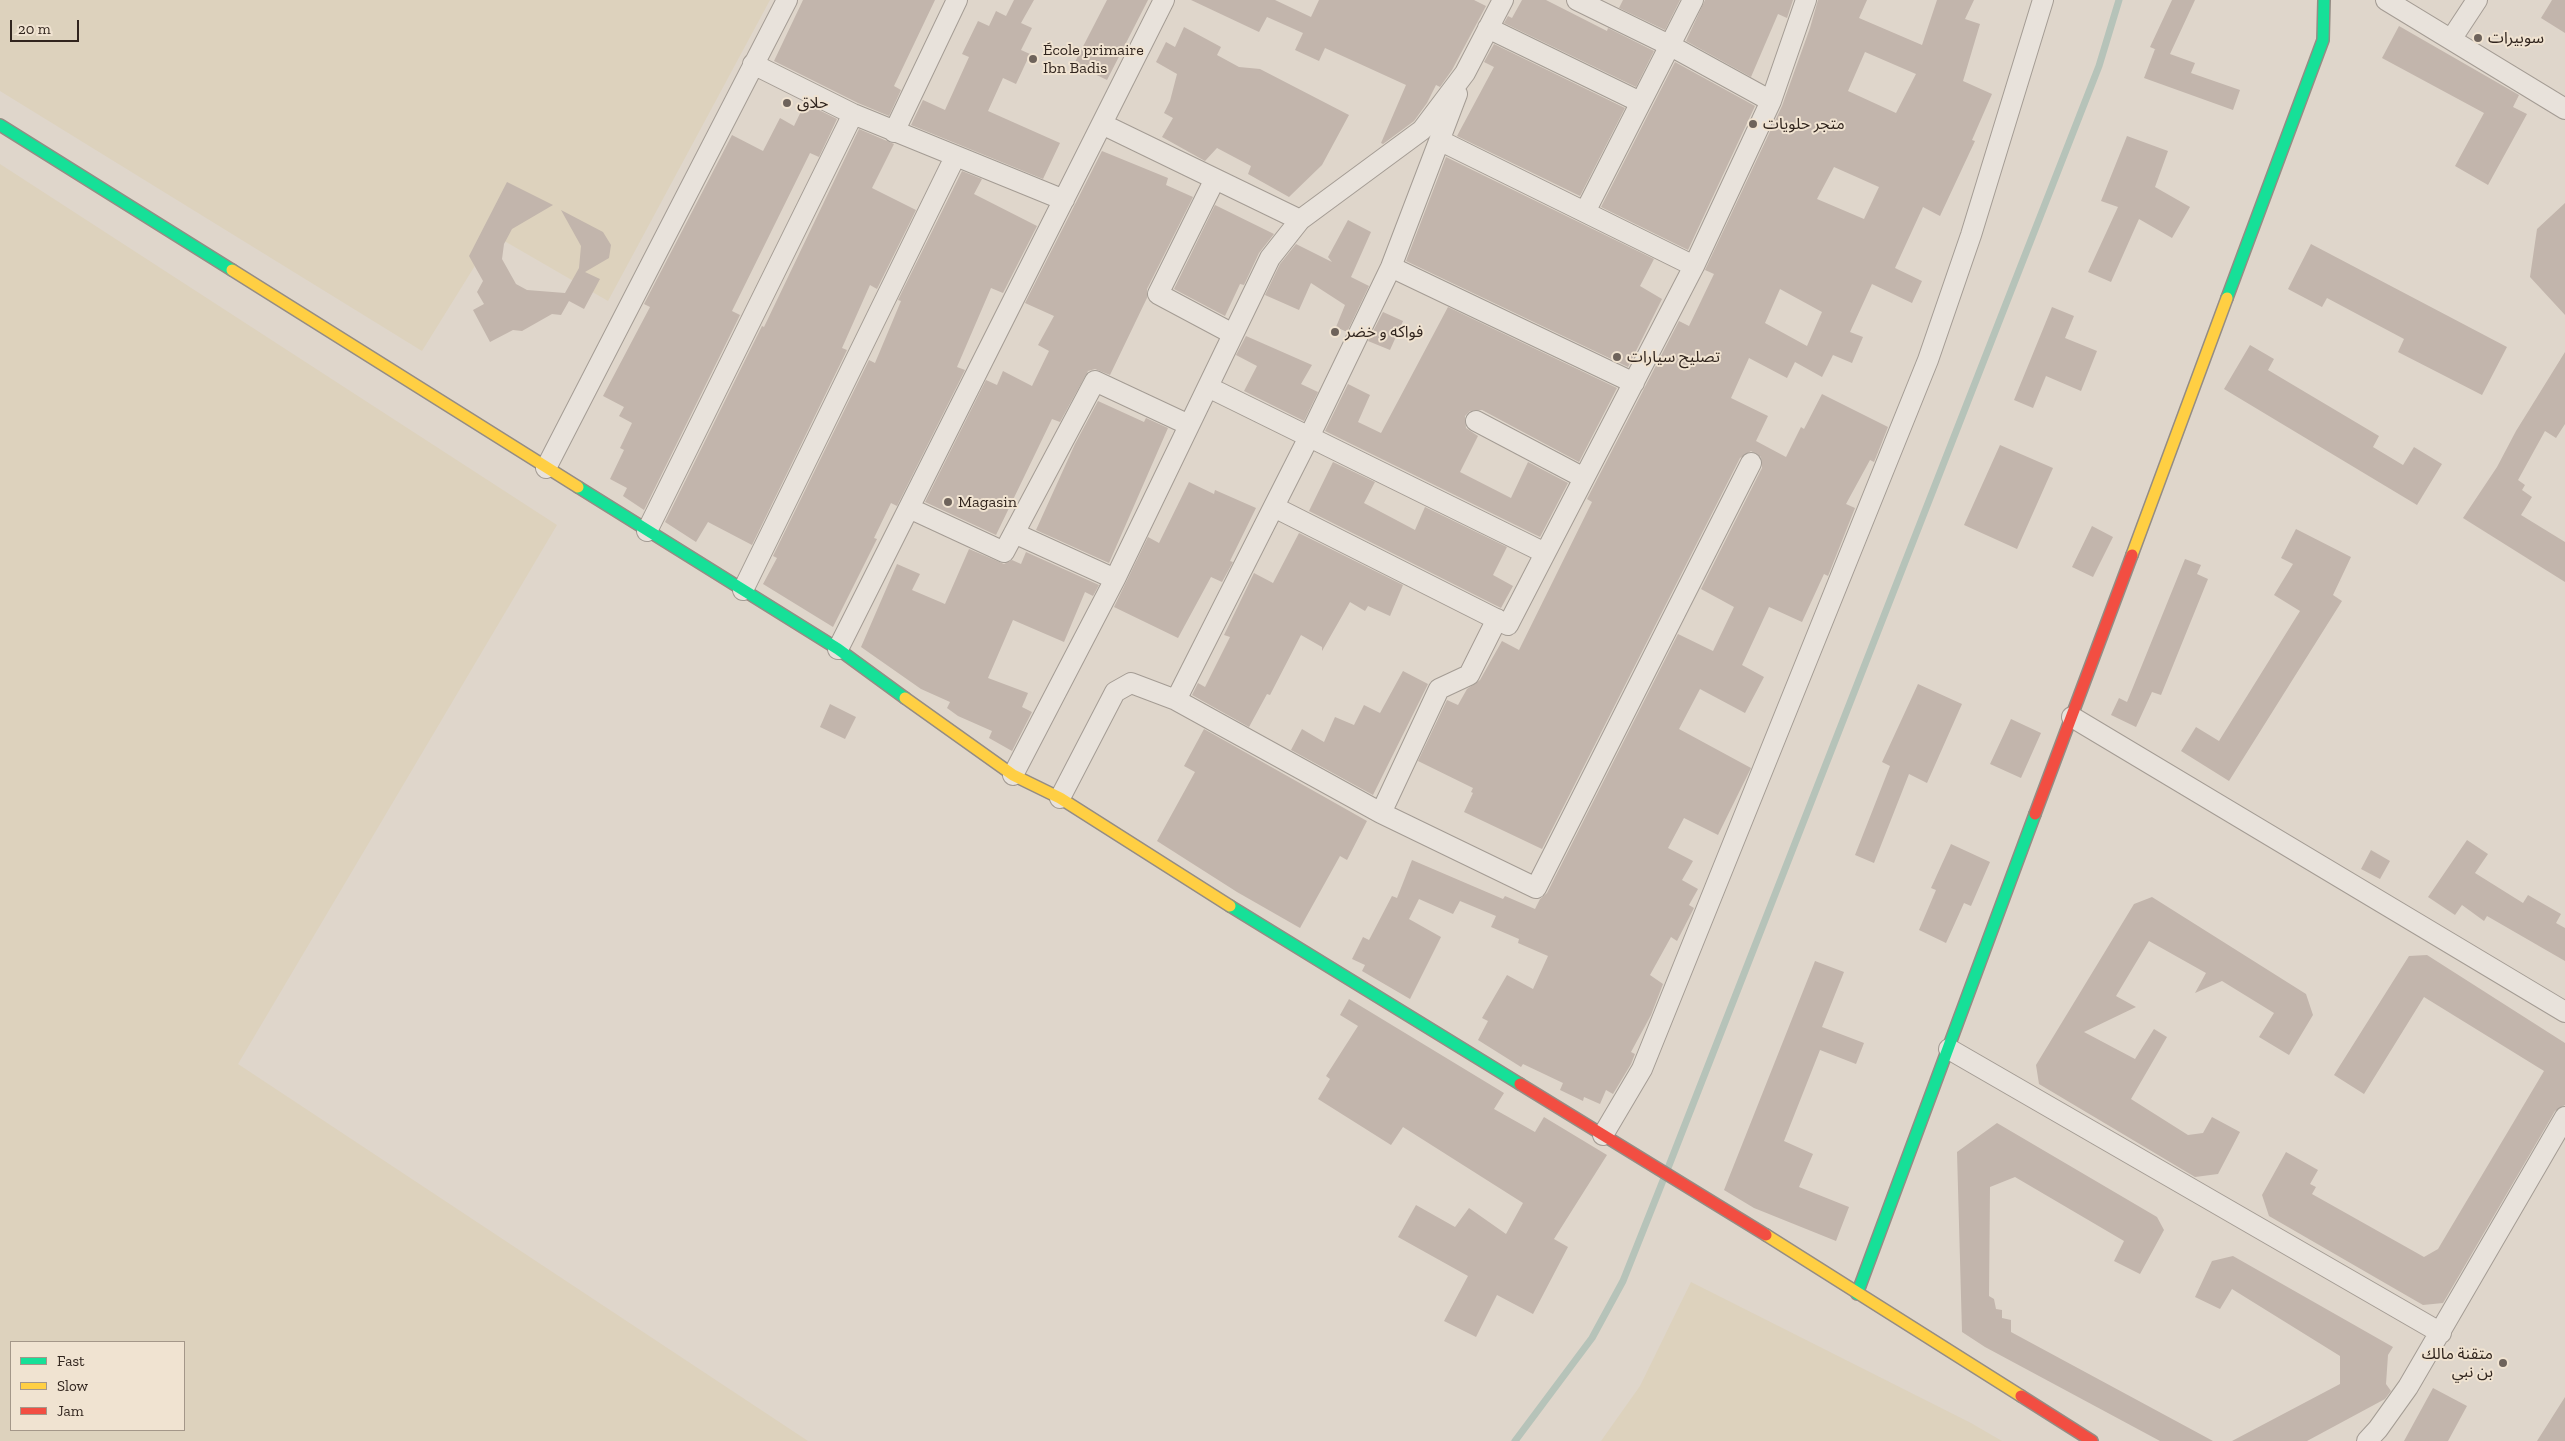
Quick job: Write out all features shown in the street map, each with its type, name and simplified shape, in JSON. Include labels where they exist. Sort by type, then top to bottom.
[{"type":"street","points":[[546,468],[787,0]]},
{"type":"street","points":[[894,132],[957,0]]},
{"type":"street","points":[[838,649],[1164,0]]},
{"type":"street","points":[[1176,700],[1309,437],[1391,267],[1441,141],[1465,73],[1503,0]]},
{"type":"street","points":[[1577,0],[1671,46],[1771,101]]},
{"type":"street","points":[[1585,212],[1693,0]]},
{"type":"street","points":[[1274,507],[1508,625],[1694,266],[1771,101],[1806,0]]},
{"type":"street","points":[[1603,1135],[1642,1069],[1928,360],[1971,235],[2043,0]]},
{"type":"street","points":[[1858,1294],[2323,40],[2324,0]]},
{"type":"street","points":[[2386,0],[2452,38],[2565,109]]},
{"type":"street","points":[[2452,38],[2477,0]]},
{"type":"street","points":[[1488,28],[1640,102]]},
{"type":"street","points":[[753,64],[853,114],[894,132],[1064,200]]},
{"type":"street","points":[[1013,775],[1115,579],[1270,258],[1300,220],[1422,130],[1465,73]]},
{"type":"street","points":[[647,531],[853,114]]},
{"type":"street","points":[[1102,124],[1300,220]]},
{"type":"street","points":[[0,126],[838,649],[1013,775],[1060,798],[1308,956],[1700,1193],[2092,1441]]},
{"type":"street","points":[[1441,141],[1694,266]]},
{"type":"street","points":[[743,590],[955,158]]},
{"type":"street","points":[[1215,179],[1158,294],[1233,334]]},
{"type":"street","points":[[1391,267],[1634,383]]},
{"type":"street","points":[[908,508],[1004,552],[1095,381],[1189,425]]},
{"type":"street","points":[[1208,387],[1545,553]]},
{"type":"street","points":[[1476,422],[1584,478]]},
{"type":"street","points":[[1060,798],[1115,692],[1131,683],[1176,700],[1381,813],[1536,888],[1751,463]]},
{"type":"street","points":[[1014,533],[1115,579]]},
{"type":"street","points":[[1381,813],[1438,689],[1469,675],[1497,619]]},
{"type":"street","points":[[2072,717],[2565,1012]]},
{"type":"street","points":[[1949,1049],[2440,1333]]},
{"type":"street","points":[[2367,1441],[2403,1394],[2565,1117]]},
{"type":"shaded area","points":[[0,0],[770,0],[608,301],[494,235],[422,351],[0,91]]},
{"type":"shaded area","points":[[0,164],[557,525],[238,1064],[808,1441],[0,1441]]},
{"type":"shaded area","points":[[1691,1282],[1971,1423],[2002,1441],[1601,1441],[1640,1386]]},
{"type":"building","points":[[803,0],[935,0],[894,86],[901,90],[889,116],[858,103],[774,61]]},
{"type":"building","points":[[1014,0],[1034,0],[1021,23],[1032,28],[1021,50],[1030,54],[1016,84],[1003,78],[988,111],[1060,143],[1043,179],[911,125],[923,100],[945,110],[969,57],[962,54],[978,21],[989,26],[996,11],[1006,16]]},
{"type":"building","points":[[1107,0],[1148,0],[1107,80],[1074,64]]},
{"type":"building","points":[[1191,0],[1275,0],[1311,17],[1319,0],[1474,0],[1486,6],[1452,70],[1440,87],[1436,85],[1427,103],[1414,121],[1383,144],[1381,143],[1406,85],[1325,48],[1319,61],[1295,50],[1303,33],[1267,17],[1259,32]]},
{"type":"building","points":[[1522,0],[1546,0],[1607,31],[1608,28],[1654,51],[1636,87],[1504,23],[1508,16],[1512,18]]},
{"type":"building","points":[[1623,0],[1680,0],[1665,30],[1619,8]]},
{"type":"building","points":[[1705,0],[1793,0],[1787,18],[1778,14],[1751,77],[1686,41]]},
{"type":"building","points":[[1818,0],[1867,0],[1859,18],[1922,45],[1937,0],[1974,0],[1965,19],[1980,24],[1963,81],[1992,94],[1972,140],[1975,141],[1940,216],[1923,207],[1895,268],[1922,281],[1912,303],[1872,284],[1850,332],[1863,337],[1852,363],[1833,355],[1822,377],[1795,362],[1787,378],[1749,358],[1731,398],[1768,416],[1756,441],[1786,457],[1801,427],[1804,429],[1822,394],[1888,427],[1874,462],[1870,460],[1846,504],[1855,508],[1828,576],[1824,574],[1802,622],[1769,607],[1742,665],[1764,677],[1745,713],[1700,689],[1679,729],[1751,768],[1718,835],[1684,818],[1668,848],[1693,861],[1682,880],[1698,889],[1689,905],[1694,908],[1677,941],[1671,937],[1650,975],[1663,984],[1651,1015],[1631,1052],[1635,1054],[1631,1064],[1613,1094],[1606,1090],[1600,1104],[1584,1097],[1583,1101],[1560,1090],[1563,1083],[1523,1064],[1521,1067],[1478,1040],[1488,1021],[1482,1018],[1507,975],[1533,989],[1548,956],[1518,943],[1519,939],[1491,927],[1496,916],[1460,901],[1453,914],[1419,899],[1409,919],[1441,937],[1410,999],[1362,971],[1365,965],[1352,959],[1363,937],[1369,940],[1392,896],[1397,898],[1412,860],[1503,899],[1505,896],[1535,909],[1540,899],[1547,893],[1678,634],[1713,651],[1734,607],[1701,589],[1762,468],[1761,457],[1751,451],[1740,458],[1542,849],[1464,812],[1473,793],[1471,792],[1473,788],[1418,761],[1447,700],[1458,705],[1467,689],[1480,680],[1502,641],[1519,650],[1592,502],[1587,499],[1679,321],[1689,326],[1714,274],[1705,270],[1782,106]],"holes":[[[1865,52],[1916,74],[1896,113],[1848,91]],[[1834,167],[1879,187],[1864,219],[1817,199]],[[1780,289],[1822,312],[1807,346],[1765,323]]]},
{"type":"building","points":[[2172,0],[2195,0],[2170,54],[2195,63],[2191,73],[2240,90],[2233,110],[2144,78],[2155,49],[2150,47]]},
{"type":"building","points":[[2552,0],[2565,0],[2565,33],[2541,18]]},
{"type":"building","points":[[2399,26],[2519,95],[2513,107],[2527,114],[2488,185],[2455,166],[2484,113],[2382,58]]},
{"type":"building","points":[[1184,27],[1221,47],[1217,55],[1239,67],[1260,69],[1349,115],[1322,165],[1289,197],[1248,174],[1251,166],[1217,148],[1205,161],[1162,137],[1173,118],[1164,113],[1170,101],[1177,74],[1156,62],[1166,42],[1175,47]]},
{"type":"building","points":[[1494,44],[1625,108],[1580,196],[1457,136],[1494,67],[1484,62]]},
{"type":"building","points":[[1675,62],[1755,106],[1688,250],[1601,207]]},
{"type":"building","points":[[805,103],[837,119],[819,157],[810,153],[732,311],[740,315],[644,510],[623,496],[627,488],[610,479],[624,450],[620,448],[632,423],[619,416],[624,407],[603,396],[650,307],[644,304],[732,135],[763,151],[780,118],[794,126]]},
{"type":"building","points":[[859,129],[894,144],[872,188],[916,210],[877,289],[870,285],[842,348],[847,350],[752,545],[708,522],[696,542],[665,522],[762,326],[764,327]]},
{"type":"building","points":[[2127,136],[2168,151],[2155,187],[2190,207],[2172,238],[2139,219],[2111,282],[2088,272],[2118,207],[2101,201]]},
{"type":"building","points":[[1102,151],[1168,178],[1166,185],[1193,197],[1147,289],[1147,298],[1110,375],[1095,369],[1088,371],[1060,422],[1052,419],[996,535],[925,502],[986,380],[997,385],[1003,371],[1032,386],[1049,351],[1038,345],[1054,316],[1025,303]]},
{"type":"building","points":[[1446,157],[1654,259],[1640,286],[1662,299],[1628,367],[1406,261]]},
{"type":"building","points":[[962,171],[982,179],[974,194],[1037,226],[1003,293],[991,288],[957,367],[965,370],[897,506],[891,503],[874,538],[877,539],[833,627],[763,584],[777,558],[773,556],[869,360],[875,363],[901,301],[898,300]]},
{"type":"building","points":[[507,182],[553,205],[512,229],[504,244],[502,259],[516,284],[527,290],[565,293],[579,268],[581,246],[561,210],[603,232],[611,245],[609,258],[585,272],[600,279],[584,309],[569,301],[561,315],[552,314],[522,331],[513,330],[490,342],[473,310],[484,304],[477,292],[483,281],[469,256]]},
{"type":"building","points":[[2565,203],[2565,315],[2530,277],[2537,229]]},
{"type":"building","points":[[1215,205],[1274,234],[1259,253],[1244,285],[1240,284],[1225,316],[1174,289]]},
{"type":"building","points":[[1348,220],[1371,232],[1351,277],[1369,286],[1347,332],[1336,327],[1345,305],[1311,283],[1299,310],[1265,295],[1280,264],[1296,244],[1332,262],[1328,257]]},
{"type":"building","points":[[2311,244],[2507,347],[2482,395],[2398,352],[2404,339],[2327,298],[2322,307],[2288,289]]},
{"type":"building","points":[[1448,307],[1617,388],[1579,462],[1482,410],[1470,411],[1465,416],[1466,428],[1478,436],[1460,472],[1511,498],[1528,462],[1568,483],[1540,537],[1325,431],[1348,384],[1370,395],[1358,422],[1381,433]]},
{"type":"building","points":[[2052,307],[2074,316],[2065,338],[2097,351],[2081,391],[2046,376],[2033,408],[2014,400]]},
{"type":"building","points":[[1383,312],[1403,321],[1390,350],[1368,341]]},
{"type":"building","points":[[1246,336],[1312,365],[1301,384],[1318,392],[1304,421],[1244,391],[1257,366],[1236,355]]},
{"type":"building","points":[[2250,345],[2274,359],[2268,370],[2379,436],[2373,447],[2403,465],[2414,447],[2442,464],[2417,505],[2224,389]]},
{"type":"building","points":[[2565,352],[2565,424],[2556,438],[2545,431],[2518,480],[2525,485],[2522,490],[2532,497],[2521,515],[2565,542],[2565,582],[2463,518],[2497,467],[2516,431]]},
{"type":"building","points":[[1098,401],[1144,422],[1146,418],[1168,428],[1109,563],[1036,530],[1075,444]]},
{"type":"building","points":[[2000,445],[2053,468],[2017,549],[1964,525]]},
{"type":"building","points":[[1333,462],[1375,482],[1364,503],[1415,530],[1425,507],[1507,547],[1493,575],[1513,586],[1501,608],[1309,511]]},
{"type":"building","points":[[1189,482],[1214,494],[1215,490],[1256,508],[1230,561],[1233,562],[1222,582],[1211,577],[1178,638],[1114,607],[1148,537],[1159,543]]},
{"type":"building","points":[[2092,526],[2113,537],[2093,577],[2072,567]]},
{"type":"building","points":[[2296,529],[2351,557],[2333,595],[2342,601],[2229,781],[2181,751],[2196,727],[2219,741],[2300,611],[2274,595],[2293,564],[2281,558]]},
{"type":"building","points":[[1299,533],[1403,585],[1390,616],[1368,606],[1365,611],[1350,602],[1322,651],[1322,647],[1301,635],[1270,695],[1267,694],[1249,727],[1192,695],[1198,683],[1205,687],[1230,637],[1224,635],[1254,573],[1273,583]]},
{"type":"building","points":[[969,549],[1004,564],[1012,560],[1021,564],[1026,552],[1099,585],[1093,596],[1085,592],[1064,642],[1013,620],[988,678],[1028,693],[1022,707],[1032,712],[1012,751],[989,738],[992,731],[958,716],[947,708],[950,702],[921,689],[861,647],[897,564],[920,574],[912,590],[945,604]]},
{"type":"building","points":[[2185,559],[2201,565],[2197,574],[2208,579],[2161,695],[2152,692],[2136,727],[2111,715],[2119,698],[2127,702]]},
{"type":"building","points":[[1403,671],[1428,684],[1373,795],[1291,750],[1302,729],[1324,742],[1335,717],[1354,725],[1364,705],[1380,713]]},
{"type":"building","points":[[1918,684],[1962,704],[1927,783],[1909,774],[1874,863],[1855,855],[1890,766],[1882,762]]},
{"type":"building","points":[[830,704],[856,717],[845,739],[820,727]]},
{"type":"building","points":[[2011,719],[2041,733],[2021,778],[1990,764]]},
{"type":"building","points":[[1204,729],[1367,821],[1347,860],[1340,856],[1300,928],[1237,892],[1157,841],[1195,772],[1184,766]]},
{"type":"building","points":[[2467,840],[2488,854],[2475,873],[2523,903],[2528,895],[2561,914],[2556,923],[2565,928],[2565,961],[2487,916],[2484,921],[2462,905],[2455,915],[2428,897]]},
{"type":"building","points":[[1951,844],[1990,862],[1971,906],[1964,903],[1946,943],[1919,930],[1936,890],[1931,888]]},
{"type":"building","points":[[2371,850],[2390,861],[2380,879],[2361,869]]},
{"type":"building","points":[[2152,897],[2306,994],[2313,1015],[2289,1055],[2259,1037],[2274,1013],[2222,981],[2195,993],[2206,973],[2149,941],[2116,996],[2136,1007],[2084,1032],[2135,1059],[2154,1029],[2167,1037],[2131,1099],[2188,1135],[2203,1133],[2212,1117],[2240,1132],[2218,1174],[2195,1177],[2039,1084],[2036,1065],[2134,904]]},
{"type":"building","points":[[2427,955],[2565,1043],[2565,1105],[2555,1111],[2443,1303],[2423,1305],[2269,1216],[2262,1195],[2286,1152],[2318,1170],[2310,1184],[2316,1187],[2312,1194],[2424,1257],[2438,1249],[2544,1071],[2424,997],[2364,1094],[2334,1075],[2409,956]]},
{"type":"building","points":[[1815,961],[1844,972],[1822,1027],[1864,1043],[1856,1064],[1820,1050],[1784,1141],[1813,1154],[1799,1187],[1849,1207],[1836,1241],[1754,1208],[1724,1190]]},
{"type":"building","points":[[1349,999],[1504,1093],[1494,1109],[1535,1132],[1544,1117],[1607,1155],[1554,1239],[1568,1247],[1533,1314],[1497,1295],[1476,1337],[1444,1321],[1468,1276],[1398,1237],[1416,1205],[1455,1227],[1469,1208],[1506,1234],[1523,1203],[1403,1127],[1391,1145],[1318,1099],[1330,1079],[1326,1076],[1358,1026],[1340,1015]]},
{"type":"building","points":[[1997,1123],[2157,1217],[2164,1230],[2140,1274],[2114,1261],[2124,1241],[2015,1177],[1990,1187],[1989,1296],[1994,1299],[1996,1309],[2002,1310],[2002,1318],[2011,1320],[2011,1332],[2213,1441],[2160,1441],[1985,1347],[1962,1332],[1957,1152]]},
{"type":"building","points":[[2233,1256],[2393,1347],[2388,1355],[2386,1384],[2391,1391],[2385,1399],[2307,1441],[2232,1441],[2340,1384],[2340,1356],[2232,1289],[2220,1309],[2195,1297],[2212,1261]]},
{"type":"building","points":[[2433,1388],[2467,1406],[2448,1441],[2404,1441]]},
{"type":"building","points":[[2565,1397],[2565,1441],[2537,1441]]},
{"type":"waterway","points":[[1668,1168],[2099,66],[2119,0]]},
{"type":"waterway","points":[[1515,1441],[1592,1338],[1623,1281],[1664,1178]]},
{"type":"traffic: fast","points":[[2227,298],[2323,40],[2324,0]]},
{"type":"traffic: fast","points":[[0,125],[232,270]]},
{"type":"traffic: fast","points":[[578,487],[838,649],[905,698]]},
{"type":"traffic: fast","points":[[1857,1294],[2035,814]]},
{"type":"traffic: fast","points":[[1230,906],[1520,1084]]},
{"type":"traffic: slow","points":[[232,270],[578,487]]},
{"type":"traffic: slow","points":[[2132,555],[2227,298]]},
{"type":"traffic: slow","points":[[905,698],[1013,775],[1060,798],[1230,906]]},
{"type":"traffic: slow","points":[[1766,1235],[2021,1396]]},
{"type":"traffic: jam","points":[[2035,814],[2132,555]]},
{"type":"traffic: jam","points":[[1520,1084],[1766,1235]]},
{"type":"traffic: jam","points":[[2021,1396],[2092,1441]]},
{"type":"place","name":"سوبيرات","points":[[2478,38]]},
{"type":"place","name":"École primaire Ibn Badis","points":[[1033,59]]},
{"type":"place","name":"حلاق","points":[[787,103]]},
{"type":"place","name":"متجر حلويات","points":[[1753,124]]},
{"type":"place","name":"فواكه و خضر","points":[[1335,332]]},
{"type":"place","name":"تصليح سيارات","points":[[1617,357]]},
{"type":"place","name":"Magasin","points":[[948,502]]},
{"type":"place","name":"متقنة مالك بن نبي","points":[[2503,1363]]}]
